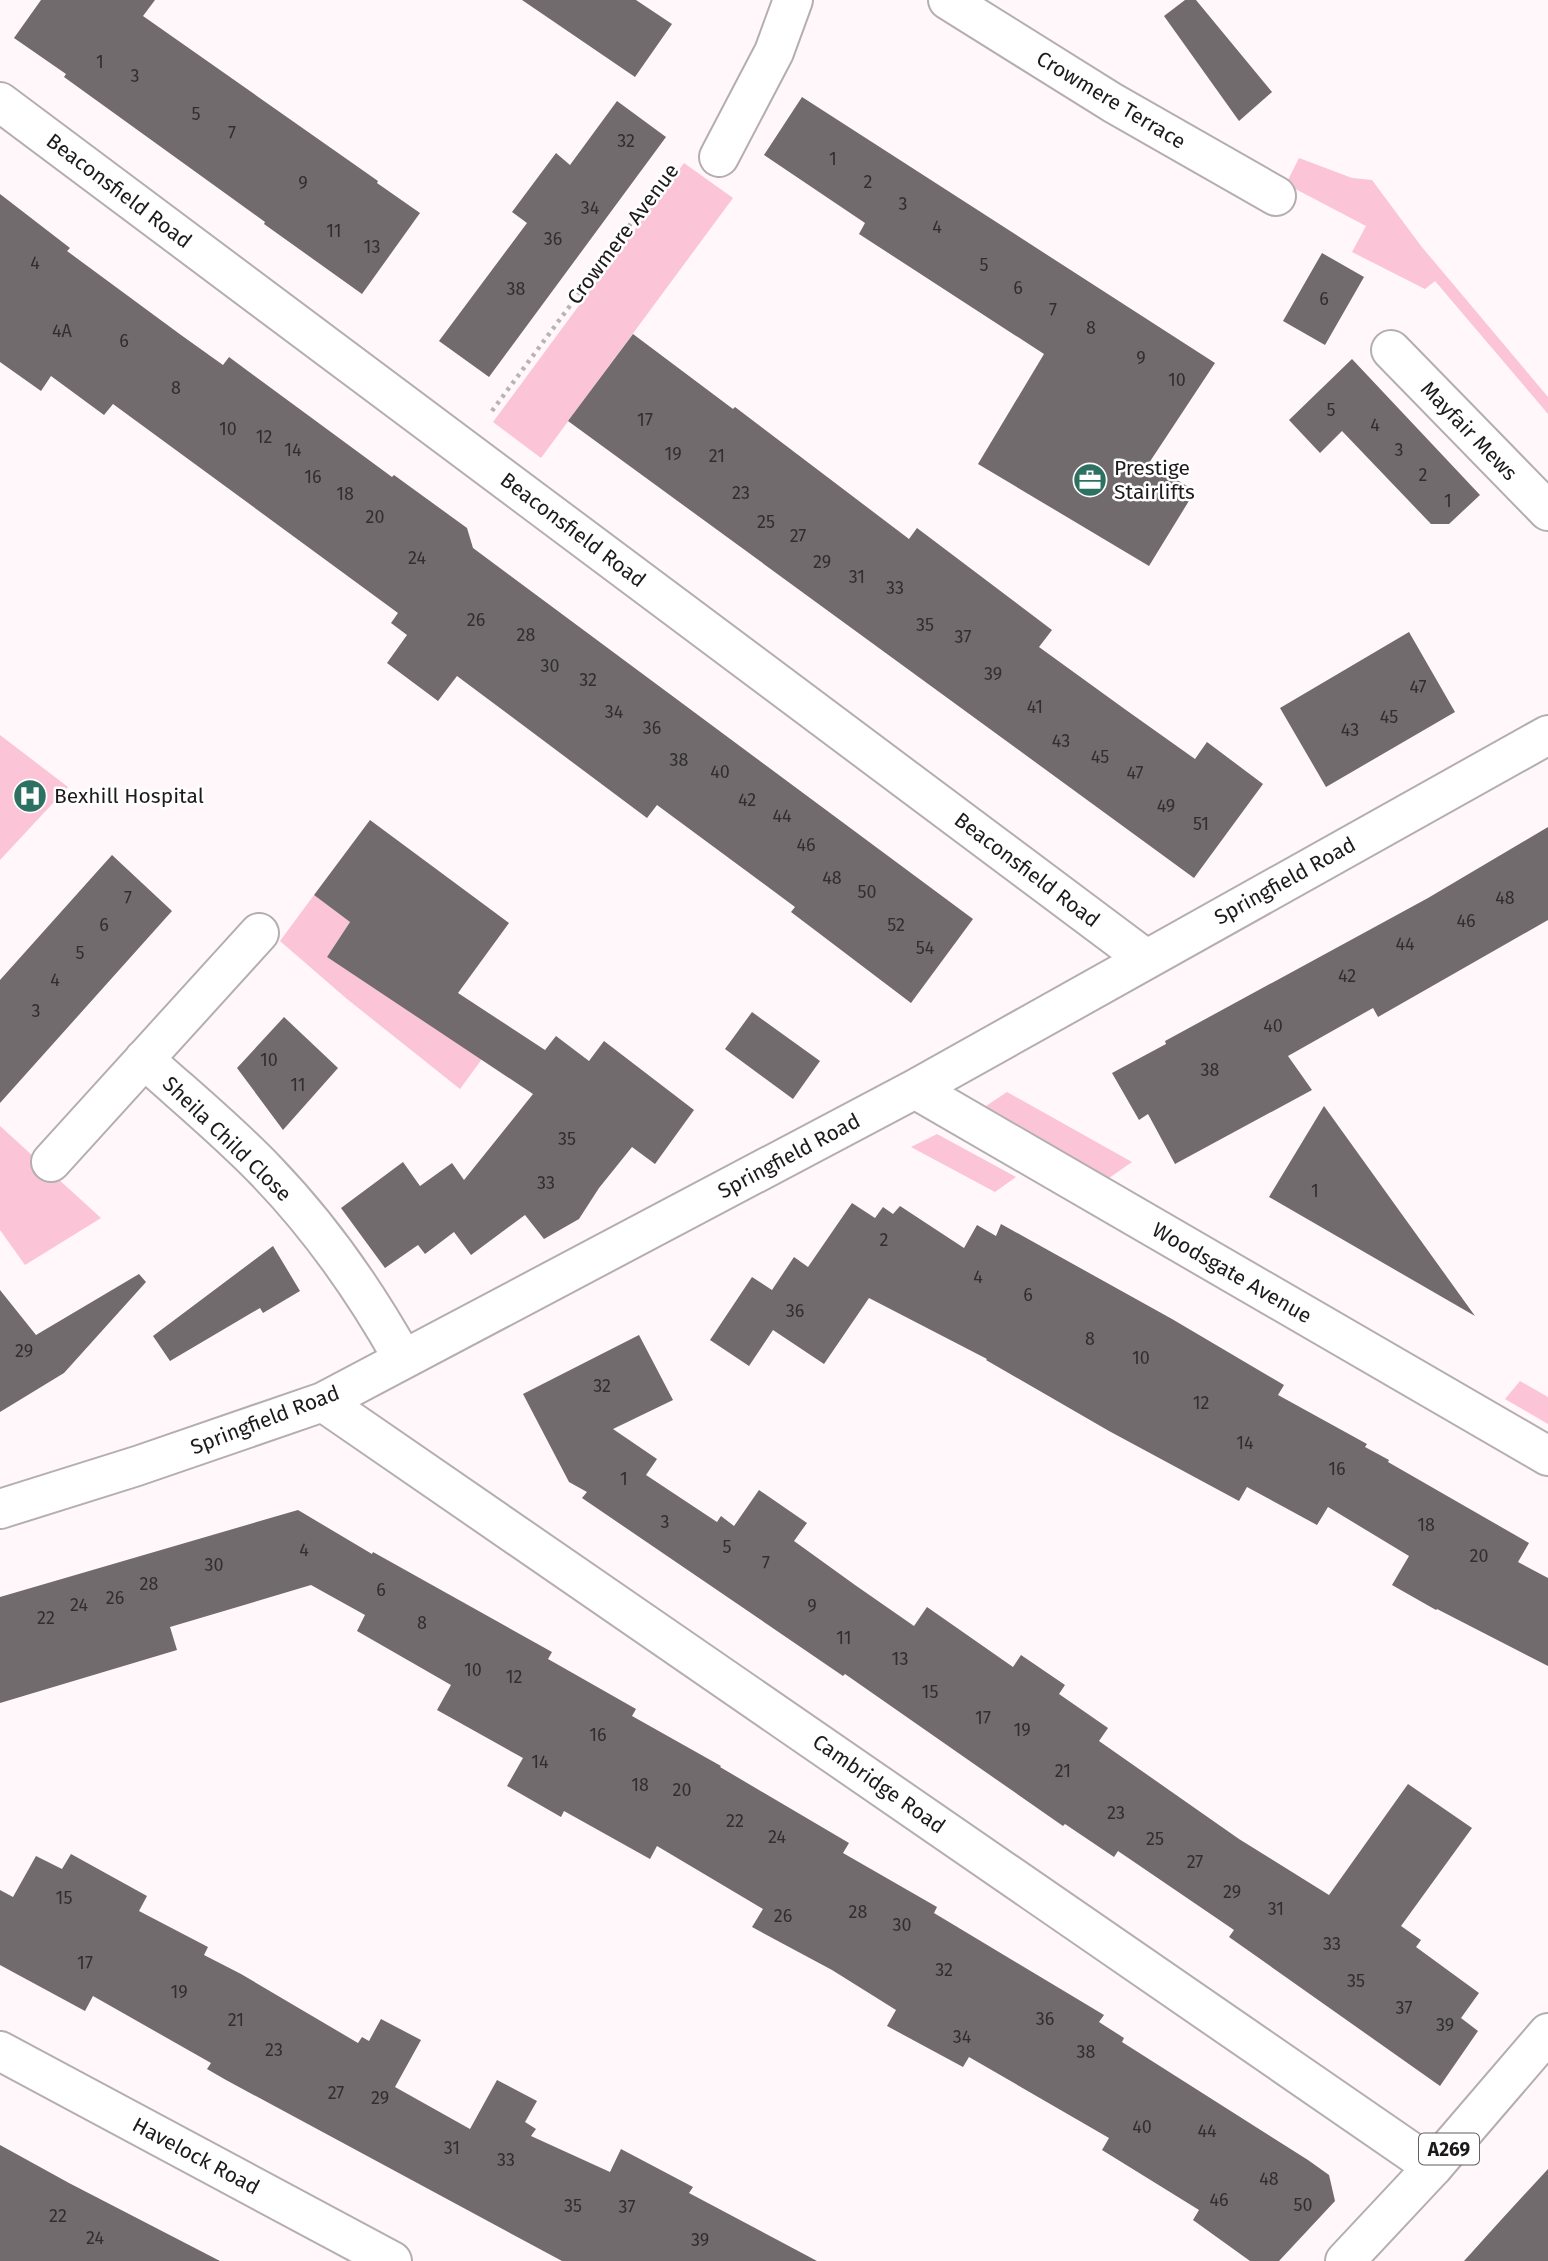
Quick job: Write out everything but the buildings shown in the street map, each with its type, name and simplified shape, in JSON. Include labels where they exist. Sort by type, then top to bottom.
[{"type":"street","points":[[719,157],[774,52],[793,0]]},
{"type":"street","name":"Crowmere Terrace","points":[[948,0],[1113,103],[1276,196]]},
{"type":"street","name":"Beaconsfield Road","points":[[0,102],[1146,959]]},
{"type":"street","name":"Mayfair Mews","points":[[1391,350],[1548,511]]},
{"type":"street","name":"Springfield Road","points":[[0,1509],[137,1466],[323,1402],[915,1089],[1548,735]]},
{"type":"street","name":"Sheila Child Close","points":[[51,1162],[259,933]]},
{"type":"street","name":"Sheila Child Close","points":[[144,1059],[267,1171],[337,1253],[382,1321],[403,1359]]},
{"type":"street","name":"Woodsgate Avenue","points":[[915,1089],[1548,1456]]},
{"type":"street","name":"Cambridge Road","points":[[323,1402],[1433,2167]]},
{"type":"street","name":"A269","points":[[1345,2261],[1433,2167],[1548,2034]]},
{"type":"street","name":"Havelock Road","points":[[0,2051],[392,2261]]},
{"type":"path","name":"Crowmere Avenue","points":[[464,449],[680,157],[719,157]]},
{"type":"shaded area","points":[[1299,158],[1352,178],[1372,180],[1421,246],[1548,397],[1548,414],[1435,281],[1425,289],[1352,252],[1366,226],[1286,184]]},
{"type":"shaded area","points":[[684,163],[733,198],[541,458],[493,422]]},
{"type":"shaded area","name":"Bexhill Hospital","points":[[0,735],[68,787],[0,860]]},
{"type":"shaded area","points":[[314,895],[350,922],[327,957],[482,1059],[460,1089],[347,999],[280,941]]},
{"type":"shaded area","points":[[1007,1092],[1132,1162],[1109,1178],[986,1106]]},
{"type":"shaded area","points":[[0,1126],[101,1218],[25,1265],[0,1230]]},
{"type":"shaded area","points":[[937,1134],[1016,1177],[995,1192],[911,1147]]},
{"type":"shaded area","points":[[1520,1381],[1548,1397],[1548,1424],[1505,1399]]},
{"type":"place","name":"Prestige Stairlifts","points":[[1090,480]]},
{"type":"place","name":"Bexhill Hospital","points":[[30,796]]}]
